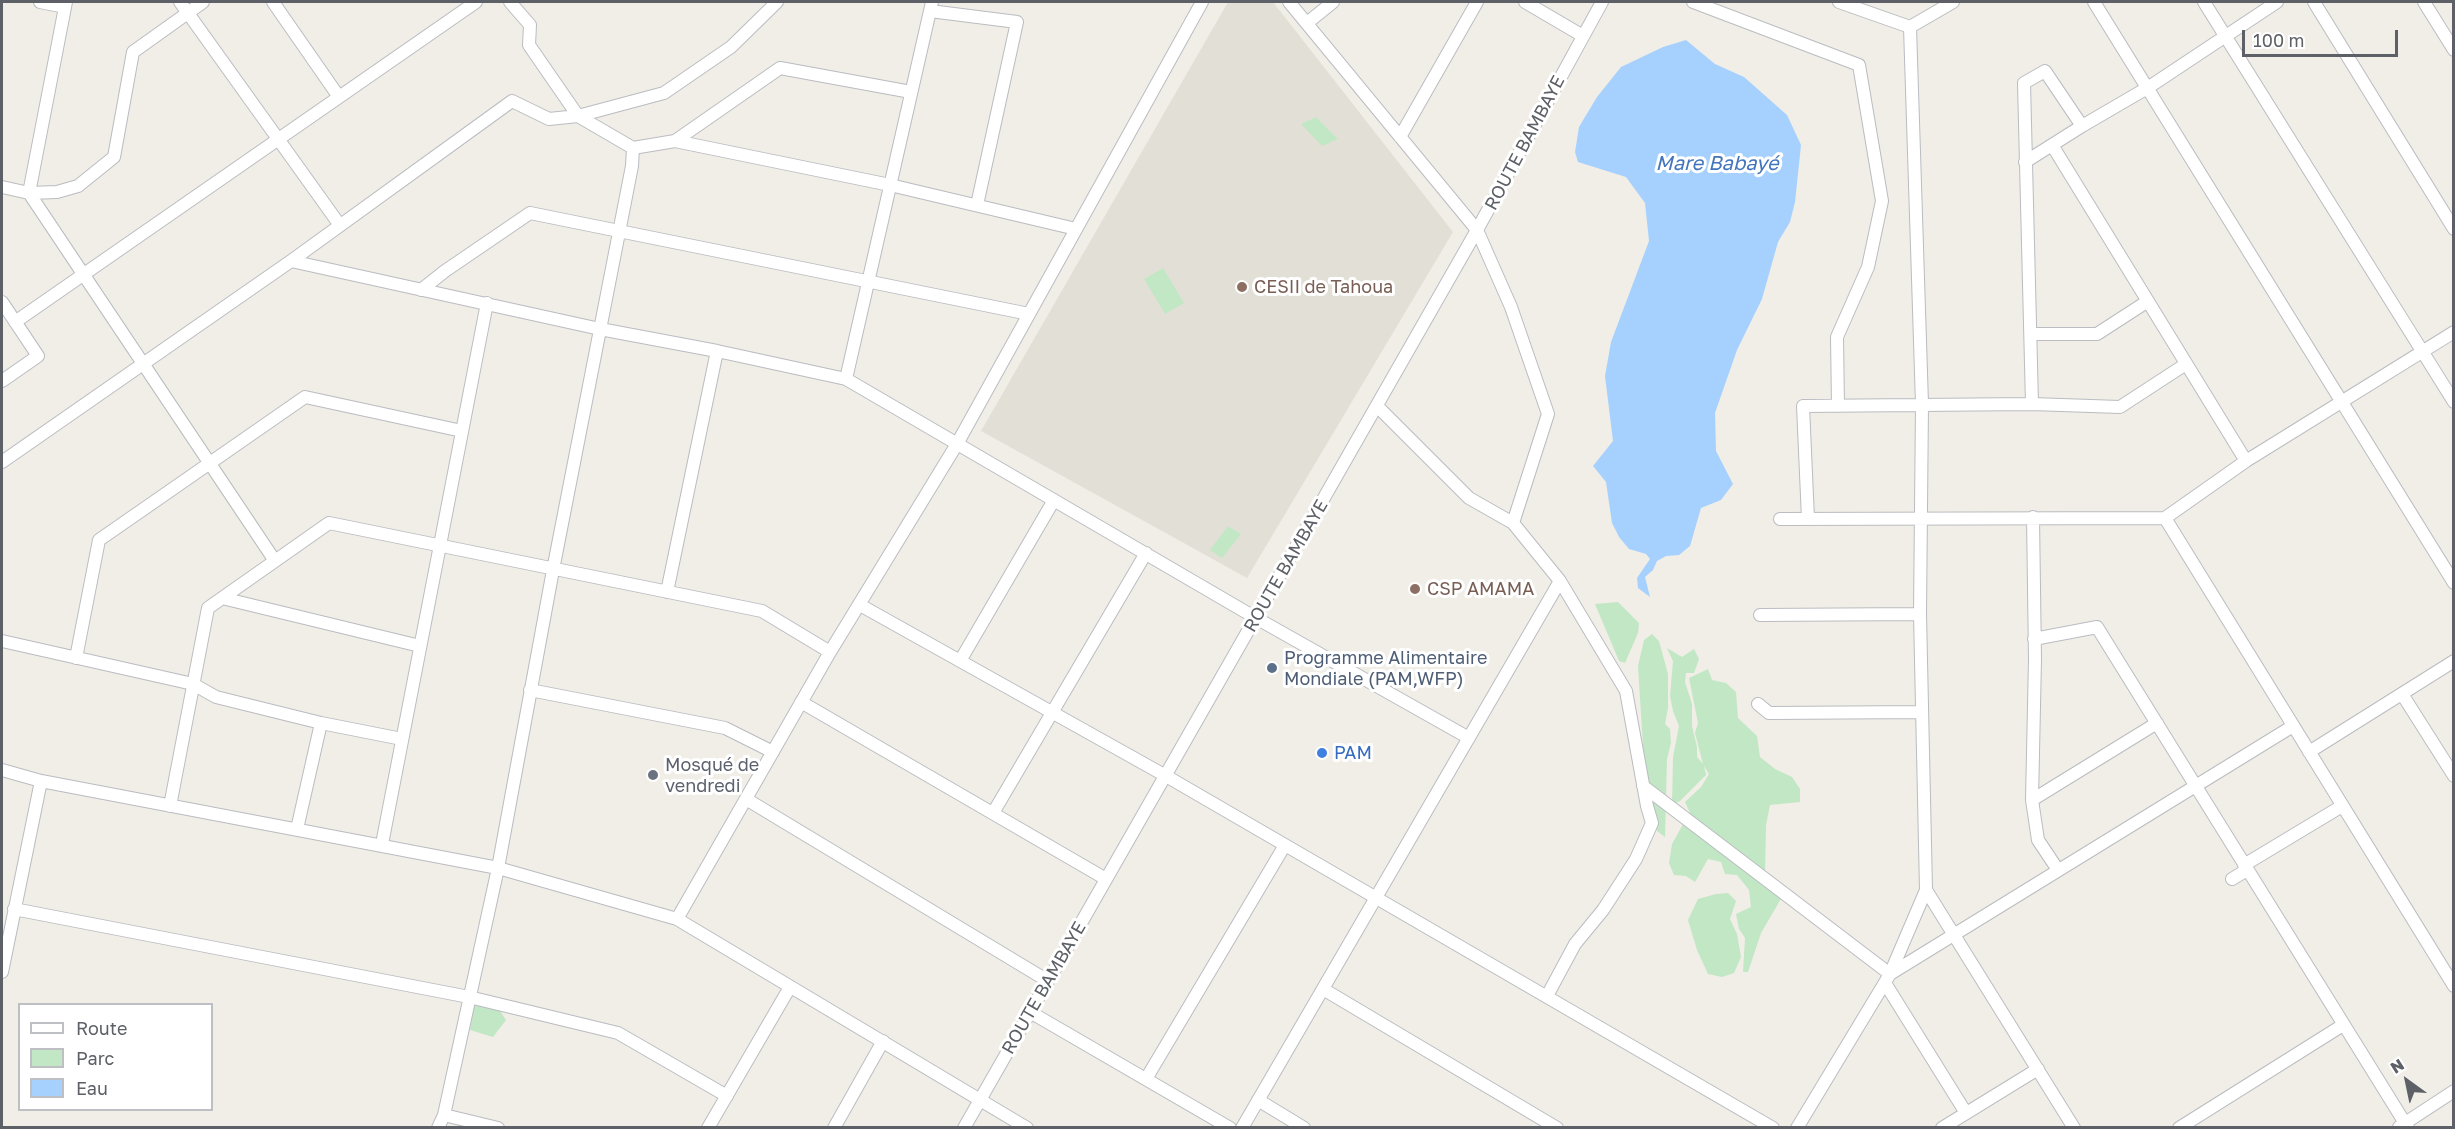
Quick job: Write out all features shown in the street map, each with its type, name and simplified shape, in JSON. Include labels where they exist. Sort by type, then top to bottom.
[{"type":"street","points":[[40,2],[66,4],[29,193],[275,561]]},
{"type":"street","points":[[180,2],[339,224]]},
{"type":"street","points":[[2,187],[29,193],[57,192],[78,186],[114,158],[133,52],[203,2]]},
{"type":"street","points":[[273,2],[339,97]]},
{"type":"street","points":[[15,322],[476,2]]},
{"type":"street","points":[[510,2],[530,25],[529,45],[578,116],[633,148],[675,141],[890,185],[1076,229]]},
{"type":"street","points":[[2,462],[291,261],[339,224],[512,101],[549,119],[578,116],[664,93],[731,47],[777,2]]},
{"type":"street","points":[[677,919],[830,652],[957,444],[1202,2]]},
{"type":"street","points":[[1288,2],[1477,230],[1511,307],[1548,414],[1513,523]]},
{"type":"street","points":[[1306,23],[1333,2]]},
{"type":"street","points":[[1400,136],[1477,2]]},
{"type":"street","points":[[1524,2],[1583,36]]},
{"type":"street","name":"ROUTE BAMBAYE","points":[[964,1128],[1477,230],[1602,2]]},
{"type":"street","points":[[1693,2],[1859,65],[1882,201],[1868,267],[1837,337],[1838,406]]},
{"type":"street","points":[[1839,2],[1910,27],[1953,2]]},
{"type":"street","points":[[2094,2],[2149,87],[2454,583]]},
{"type":"street","points":[[2204,2],[2454,402]]},
{"type":"street","points":[[2025,162],[2149,87],[2277,2]]},
{"type":"street","points":[[2314,2],[2454,229]]},
{"type":"street","points":[[2424,2],[2454,50]]},
{"type":"street","points":[[846,379],[931,6],[1017,22],[978,206]]},
{"type":"street","points":[[1797,1128],[1887,978],[1926,890],[1920,614],[1922,404],[1910,27]]},
{"type":"street","points":[[675,141],[780,68],[911,92]]},
{"type":"street","points":[[2032,404],[2024,83],[2045,71],[2082,126]]},
{"type":"street","points":[[2052,145],[2246,461]]},
{"type":"street","points":[[438,1128],[444,1115],[498,868],[530,690],[632,166],[633,148]]},
{"type":"street","points":[[421,290],[530,213],[1029,314]]},
{"type":"street","points":[[291,261],[600,329],[846,379],[1256,618],[1469,738]]},
{"type":"street","points":[[2032,334],[2097,334],[2148,301]]},
{"type":"street","points":[[2,302],[38,356],[2,381]]},
{"type":"street","points":[[382,844],[487,303]]},
{"type":"street","points":[[1780,519],[2165,518],[2246,461],[2454,332]]},
{"type":"street","points":[[667,592],[717,351]]},
{"type":"street","points":[[1808,519],[1803,406],[2032,404],[2120,407],[2186,364]]},
{"type":"street","points":[[76,658],[99,540],[305,397],[462,431]]},
{"type":"street","points":[[1377,406],[1469,498],[1513,523],[1560,581],[1626,691],[1652,823],[1640,850],[1603,910],[1575,944],[1547,996]]},
{"type":"street","points":[[960,661],[1054,500]]},
{"type":"street","points":[[2033,517],[2032,800],[2038,840],[2058,870]]},
{"type":"street","points":[[2165,518],[2454,986]]},
{"type":"street","points":[[170,806],[208,608],[329,523],[762,611],[830,652]]},
{"type":"street","points":[[993,813],[1146,554]]},
{"type":"street","points":[[1242,1128],[1560,581]]},
{"type":"street","points":[[222,598],[420,646]]},
{"type":"street","points":[[860,605],[1166,776],[1773,1128]]},
{"type":"street","points":[[1760,615],[1920,614]]},
{"type":"street","points":[[2034,639],[2097,627],[2404,1126],[2454,1091]]},
{"type":"street","points":[[2,641],[194,684],[216,697],[321,723],[402,739]]},
{"type":"street","points":[[2309,752],[2454,661]]},
{"type":"street","points":[[530,690],[725,728],[773,752]]},
{"type":"street","points":[[2402,694],[2454,776]]},
{"type":"street","points":[[801,702],[1106,879]]},
{"type":"street","points":[[1758,704],[1769,713],[1922,712]]},
{"type":"street","points":[[297,829],[321,723]]},
{"type":"street","points":[[2032,800],[2157,723]]},
{"type":"street","points":[[1887,978],[2293,726]]},
{"type":"street","points":[[2,770],[41,781],[382,844],[498,868],[677,919],[1027,1128]]},
{"type":"street","points":[[2,972],[41,781]]},
{"type":"street","points":[[1643,786],[1887,978],[1966,1113]]},
{"type":"street","points":[[746,799],[1048,981]]},
{"type":"street","points":[[2232,879],[2245,867],[2342,806]]},
{"type":"street","points":[[1146,1079],[1285,845]]},
{"type":"street","points":[[1926,890],[2074,1128]]},
{"type":"street","points":[[14,909],[469,997],[618,1033],[727,1096]]},
{"type":"street","points":[[708,1128],[790,987]]},
{"type":"street","points":[[1323,989],[1557,1128]]},
{"type":"street","points":[[1030,1012],[1230,1128]]},
{"type":"street","points":[[2179,1128],[2343,1025]]},
{"type":"street","points":[[834,1128],[883,1041]]},
{"type":"street","points":[[1942,1128],[2038,1069]]},
{"type":"street","points":[[1258,1100],[1304,1128]]},
{"type":"street","points":[[444,1115],[498,1128]]},
{"type":"shaded area","name":"CESII de Tahoua","points":[[1228,2],[1273,2],[1453,232],[1247,578],[981,431]]},
{"type":"green space","points":[[1316,117],[1338,139],[1322,146],[1301,124]]},
{"type":"green space","points":[[1163,268],[1184,303],[1165,314],[1144,279]]},
{"type":"green space","points":[[1228,526],[1241,534],[1222,558],[1210,550]]},
{"type":"green space","points":[[1618,602],[1639,623],[1638,633],[1625,663],[1619,661],[1595,604]]},
{"type":"green space","points":[[1652,634],[1659,641],[1668,674],[1668,708],[1665,724],[1670,729],[1671,743],[1667,759],[1665,837],[1657,831],[1646,794],[1638,666],[1644,640]]},
{"type":"green space","points":[[1667,648],[1682,657],[1694,649],[1699,659],[1694,673],[1686,673],[1685,682],[1692,704],[1692,726],[1697,757],[1703,764],[1695,733],[1698,723],[1689,678],[1708,669],[1712,680],[1726,683],[1736,692],[1738,718],[1757,736],[1760,757],[1775,769],[1792,777],[1800,789],[1800,802],[1770,805],[1766,825],[1765,873],[1785,892],[1761,933],[1748,972],[1743,972],[1745,938],[1739,929],[1736,914],[1751,907],[1749,890],[1737,875],[1725,874],[1721,862],[1708,859],[1695,882],[1686,876],[1674,875],[1669,863],[1672,844],[1686,819],[1691,815],[1685,802],[1701,787],[1709,774],[1704,766],[1706,775],[1680,801],[1672,805],[1673,757],[1679,726],[1670,696],[1673,661]]},
{"type":"green space","points":[[1728,893],[1736,901],[1730,919],[1737,934],[1741,957],[1734,973],[1722,977],[1708,974],[1697,950],[1688,920],[1698,899]]},
{"type":"green space","points":[[495,1003],[506,1020],[493,1037],[470,1030],[474,1006],[492,1006]]},
{"type":"water","name":"Mare Babayé","points":[[1686,40],[1715,64],[1744,77],[1787,115],[1801,145],[1795,202],[1790,222],[1778,242],[1762,299],[1737,350],[1715,413],[1716,451],[1733,484],[1721,500],[1701,508],[1690,546],[1679,555],[1666,556],[1657,561],[1653,570],[1645,577],[1650,597],[1638,588],[1637,578],[1650,559],[1646,554],[1629,549],[1619,537],[1612,523],[1606,482],[1593,466],[1613,441],[1605,376],[1611,342],[1649,241],[1645,203],[1626,177],[1578,162],[1575,152],[1579,127],[1597,97],[1621,67],[1663,47]]},
{"type":"place","name":"CESII de Tahoua","points":[[1242,287]]},
{"type":"place","name":"CSP AMAMA","points":[[1415,589]]},
{"type":"place","name":"Programme Alimentaire Mondiale (PAM,WFP)","points":[[1272,668]]},
{"type":"place","name":"PAM","points":[[1322,753]]},
{"type":"place","name":"Mosqué de vendredi","points":[[653,775]]}]
